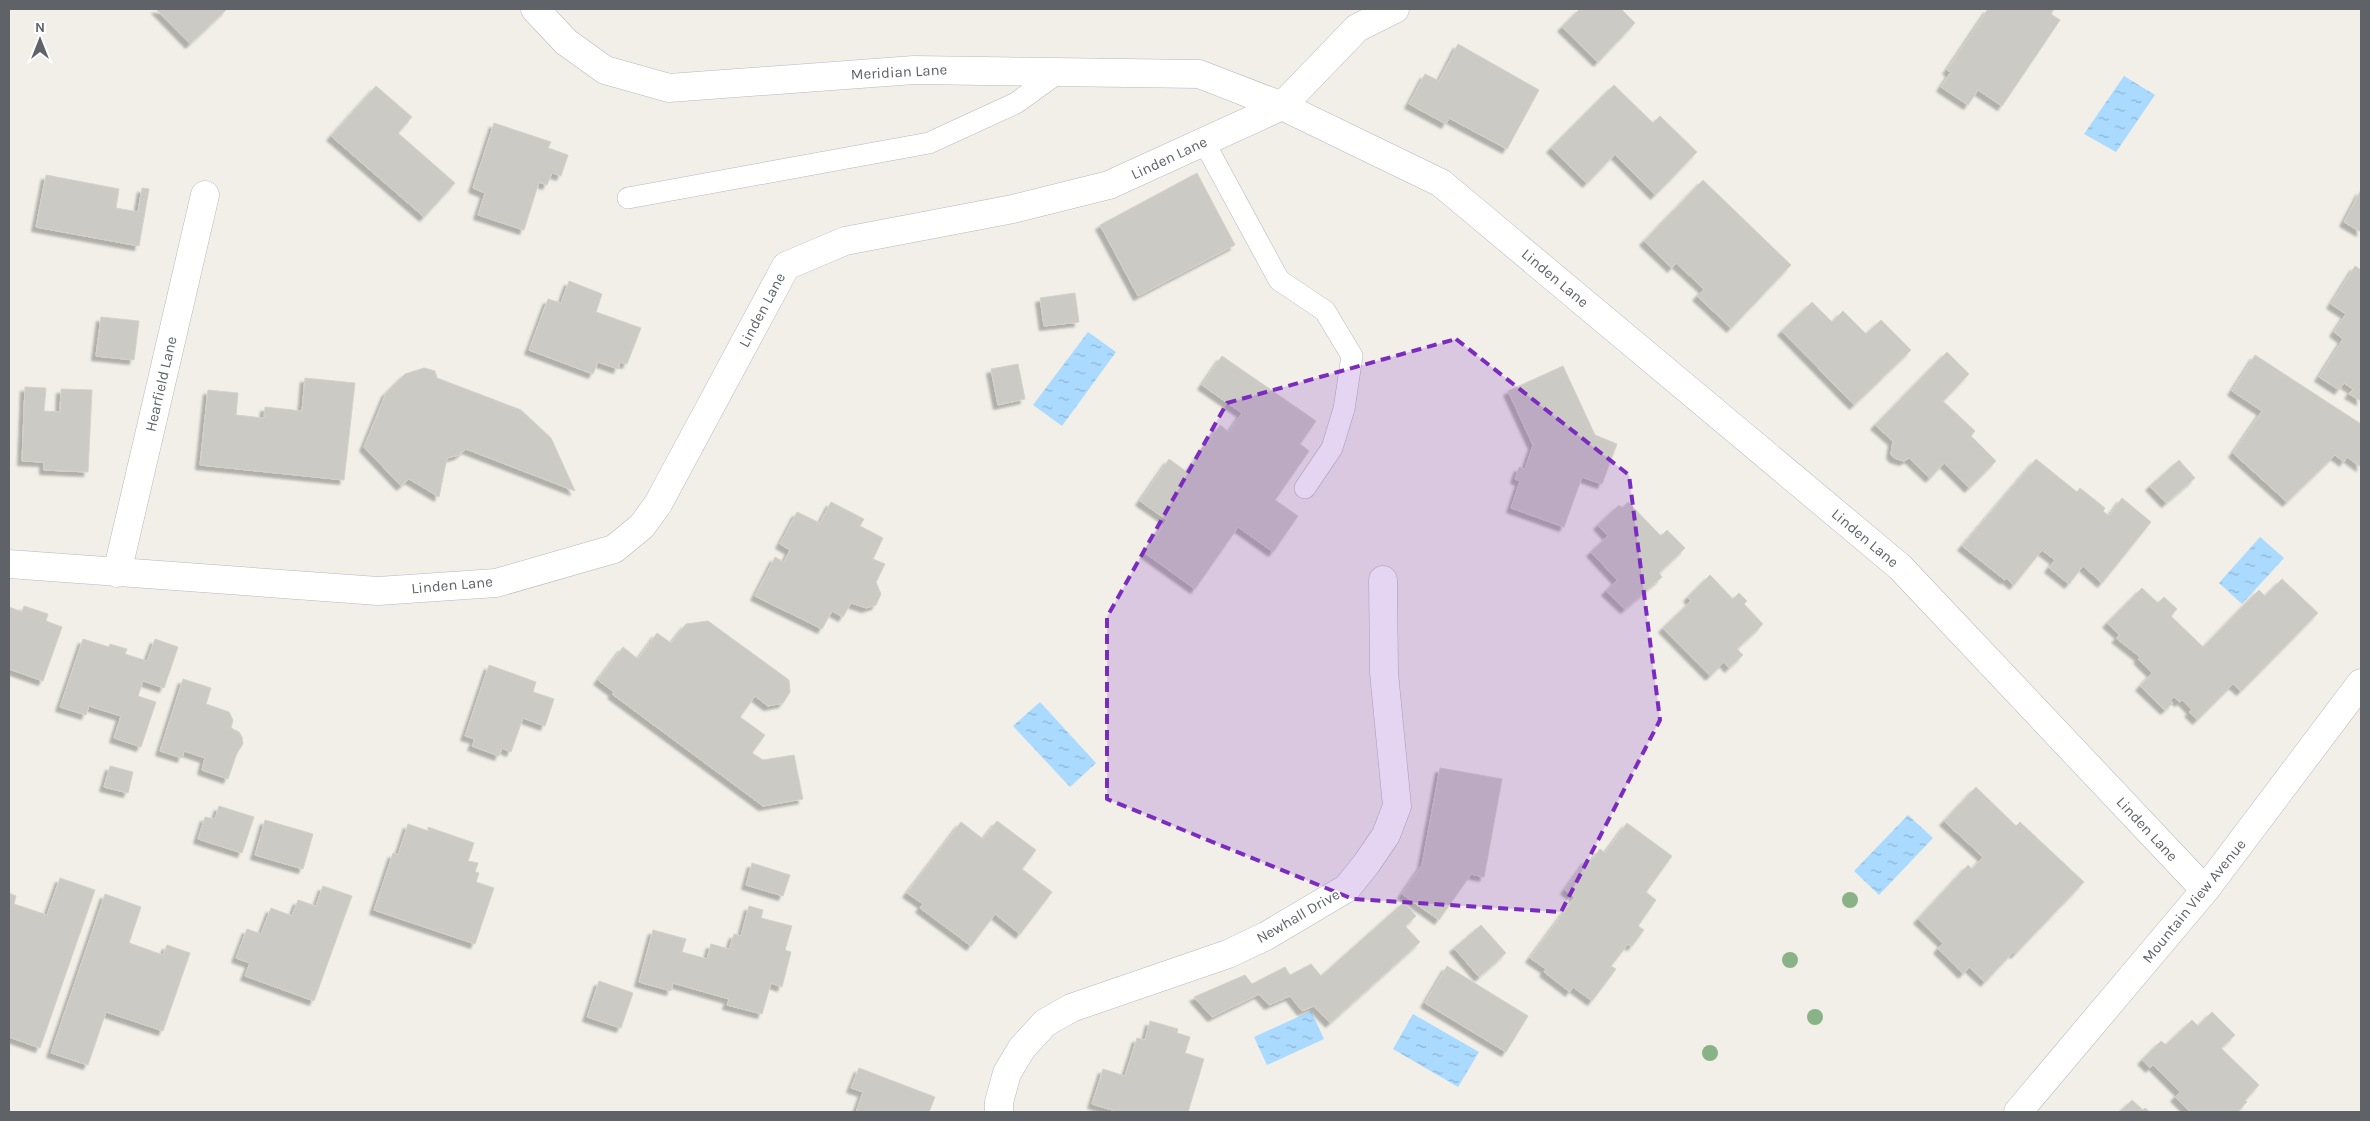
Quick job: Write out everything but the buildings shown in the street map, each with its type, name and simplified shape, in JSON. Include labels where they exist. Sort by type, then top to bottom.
[{"type":"street","name":"Meridian Lane","points":[[535,9],[566,42],[605,70],[669,88],[914,70],[1062,70],[1198,74],[1282,106]]},
{"type":"street","points":[[1282,106],[1357,28],[1395,9]]},
{"type":"street","name":"Linden Lane","points":[[9,564],[378,590],[496,582],[614,549],[642,526],[658,504],[786,266],[845,241],[1013,209],[1109,185],[1282,106],[1441,183],[1900,567],[2205,890]]},
{"type":"street","name":"Hearfield Lane","points":[[117,573],[205,195]]},
{"type":"street","name":"Newhall Drive","points":[[1000,1112],[1000,1102],[1007,1074],[1022,1048],[1045,1023],[1071,1008],[1228,954],[1266,936],[1347,888],[1367,863],[1386,835],[1396,806],[1384,674],[1383,580]]},
{"type":"street","name":"Mountain View Avenue","points":[[2018,1112],[2205,890],[2361,683]]},
{"type":"lane","points":[[628,198],[929,143],[1016,103],[1062,70]]},
{"type":"lane","points":[[1204,142],[1279,280],[1324,311],[1352,356],[1344,409],[1332,448],[1305,488]]},
{"type":"highlighted area","points":[[1456,339],[1629,475],[1660,720],[1561,912],[1353,899],[1107,799],[1107,617],[1227,403]]},
{"type":"water","points":[[2124,76],[2155,95],[2116,152],[2084,134]]},
{"type":"water","points":[[1088,332],[1116,352],[1062,426],[1033,405]]},
{"type":"water","points":[[2260,537],[2284,558],[2242,604],[2219,583]]},
{"type":"water","points":[[1040,702],[1096,763],[1070,787],[1013,726]]},
{"type":"water","points":[[1908,815],[1933,838],[1879,895],[1854,871]]},
{"type":"water","points":[[1311,1011],[1324,1039],[1267,1065],[1254,1037]]},
{"type":"water","points":[[1413,1014],[1479,1052],[1458,1087],[1393,1049]]}]
